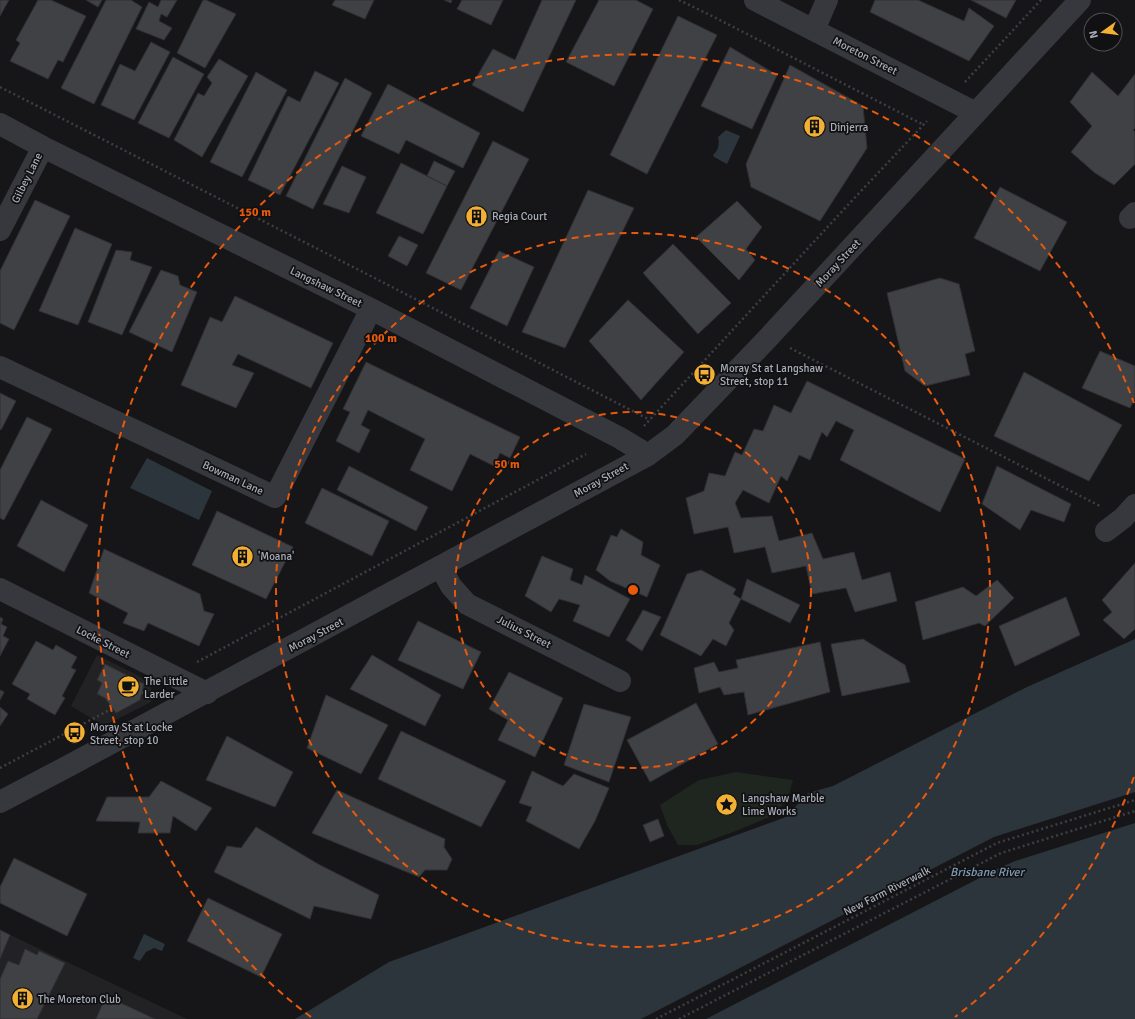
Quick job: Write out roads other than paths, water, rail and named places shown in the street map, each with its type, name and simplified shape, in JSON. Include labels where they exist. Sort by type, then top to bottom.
[{"type":"street","name":"Moreton Street","points":[[755,0],[976,113]]},
{"type":"street","points":[[814,30],[827,0]]},
{"type":"street","name":"Moray Street","points":[[0,802],[441,568],[648,455],[676,436],[1080,0]]},
{"type":"street","name":"Langshaw Street","points":[[0,124],[42,147],[371,309],[620,438],[648,455]]},
{"type":"street","name":"Gilbey Lane","points":[[0,230],[42,147]]},
{"type":"street","name":"Bowman Lane","points":[[0,367],[275,498],[371,309]]},
{"type":"street","points":[[1106,531],[1129,512]]},
{"type":"street","name":"Julius Street","points":[[441,568],[451,586],[467,604],[620,681]]},
{"type":"street","name":"Locke Street","points":[[0,590],[206,694]]},
{"type":"water","points":[[726,130],[740,136],[727,164],[713,155],[718,147],[718,137]]},
{"type":"water","points":[[147,458],[212,491],[199,520],[130,488]]},
{"type":"water","name":"Brisbane River","points":[[1135,639],[1135,1019],[295,1019],[389,962],[786,817],[808,793],[833,786],[1027,687]]},
{"type":"water","points":[[144,934],[165,944],[162,951],[154,948],[146,952],[140,961],[133,958]]},
{"type":"place","name":"Dinjerra","points":[[814,127]]},
{"type":"place","name":"Regia Court","points":[[477,216]]},
{"type":"place","name":"Moray St at Langshaw Street, stop 11","points":[[705,374]]},
{"type":"place","name":"'Moana'","points":[[242,556]]},
{"type":"place","name":"The Little Larder","points":[[128,687]]},
{"type":"place","name":"Moray St at Locke Street, stop 10","points":[[74,733]]},
{"type":"place","name":"Langshaw Marble Lime Works","points":[[726,804]]},
{"type":"place","name":"The Moreton Club","points":[[23,999]]}]
